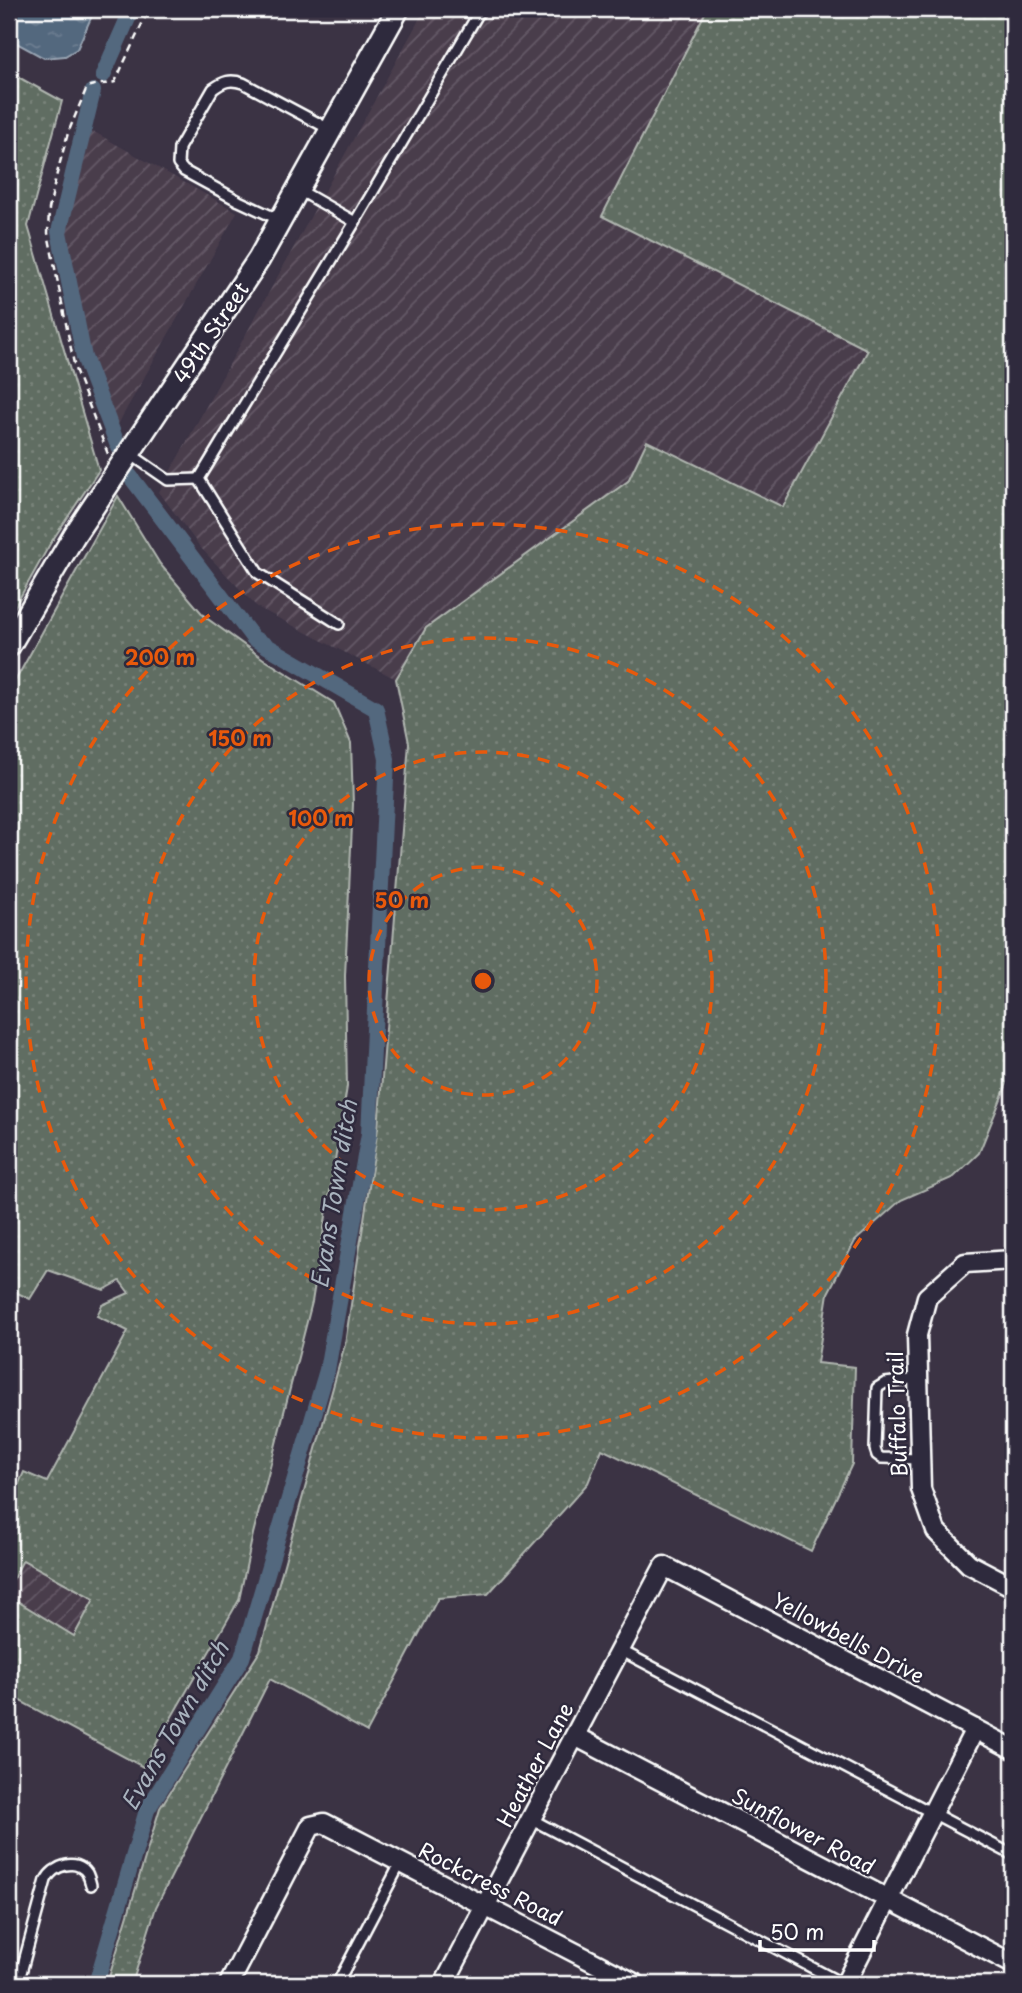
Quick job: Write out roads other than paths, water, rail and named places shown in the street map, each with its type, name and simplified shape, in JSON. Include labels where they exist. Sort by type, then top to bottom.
[{"type":"street","name":"49th Street","points":[[9,646],[75,534],[259,258],[398,9]]},
{"type":"street","name":"Buffalo Trail","points":[[1013,1260],[965,1263],[927,1297],[917,1335],[921,1489],[936,1531],[969,1564],[1013,1587]]},
{"type":"street","name":"Heather Lane","points":[[444,1984],[664,1566]]},
{"type":"street","name":"Yellowbells Drive","points":[[664,1566],[1013,1749]]},
{"type":"street","points":[[844,1984],[975,1729]]},
{"type":"street","name":"Sunflower Road","points":[[575,1735],[1013,1964]]},
{"type":"street","name":"Rockcress Road","points":[[229,1984],[311,1826],[324,1823],[636,1984]]},
{"type":"lane","points":[[199,480],[481,9]]},
{"type":"lane","points":[[280,220],[184,171],[178,164],[179,148],[213,89],[232,79],[331,130]]},
{"type":"lane","points":[[297,189],[355,222]]},
{"type":"lane","points":[[129,453],[168,480],[199,480]]},
{"type":"lane","points":[[199,480],[258,572],[339,624]]},
{"type":"lane","points":[[919,1379],[885,1383],[877,1388],[875,1449],[881,1458],[921,1459]]},
{"type":"lane","points":[[620,1650],[1013,1855]]},
{"type":"lane","points":[[531,1819],[844,1984]]},
{"type":"lane","points":[[337,1984],[401,1862]]},
{"type":"lane","points":[[9,1975],[23,1982],[50,1872],[56,1867],[71,1865],[81,1868],[87,1872],[91,1885]]},
{"type":"water","points":[[9,9],[95,9],[77,49],[65,56],[44,58],[9,39]]},
{"type":"waterway","name":"Evans Town ditch","points":[[103,75],[132,9]]},
{"type":"waterway","name":"Evans Town ditch","points":[[93,91],[59,232],[84,357],[118,446]]},
{"type":"waterway","name":"Evans Town ditch","points":[[96,1984],[147,1810],[242,1658],[327,1370],[369,1134],[387,759],[376,709],[253,638],[130,476]]}]
